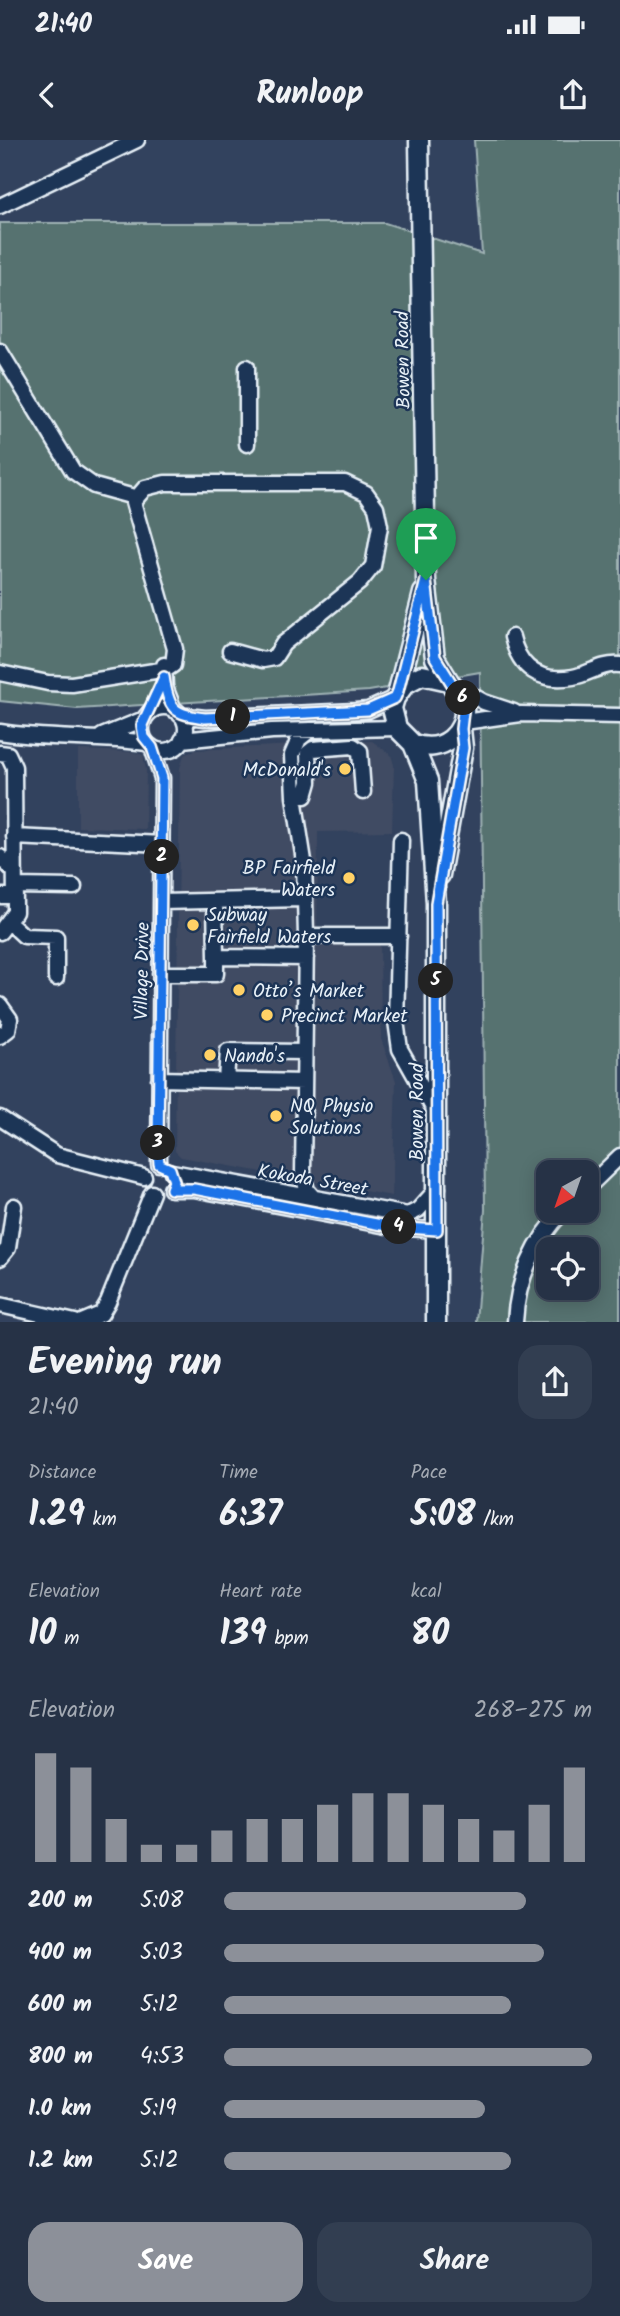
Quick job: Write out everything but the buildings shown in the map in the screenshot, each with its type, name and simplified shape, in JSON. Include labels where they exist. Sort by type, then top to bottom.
[{"type":"main road","name":"Bowen Road","points":[[419,140],[426,580],[435,657],[464,703],[463,748],[436,903]]},
{"type":"main road","name":"Bowen Road","points":[[426,580],[396,694],[393,718],[397,728],[413,744],[428,781],[436,903],[436,1322]]},
{"type":"main road","points":[[396,694],[412,678],[422,675],[431,675],[452,683]]},
{"type":"main road","points":[[413,744],[435,747],[454,738],[462,726]]},
{"type":"street","points":[[0,206],[137,140]]},
{"type":"street","points":[[0,351],[73,471],[94,486],[134,497]]},
{"type":"street","points":[[247,367],[247,444]]},
{"type":"street","points":[[134,497],[145,488],[165,483],[303,482],[351,484],[362,489],[374,502],[379,516],[380,536],[376,559],[366,577],[283,644],[274,658],[263,660],[230,650]]},
{"type":"street","points":[[0,673],[48,683],[72,684],[164,670],[174,663],[176,649],[136,515],[134,497]]},
{"type":"street","points":[[512,637],[521,662],[528,669],[543,676],[573,677],[603,665],[620,665]]},
{"type":"street","points":[[164,670],[177,712],[185,727],[178,744]]},
{"type":"street","points":[[149,745],[142,731],[164,670]]},
{"type":"street","points":[[452,683],[484,702],[521,715]]},
{"type":"street","points":[[101,737],[162,707],[205,718],[355,711],[368,710],[396,694]]},
{"type":"street","points":[[462,726],[521,715],[620,716]]},
{"type":"street","points":[[0,732],[67,739],[101,737],[149,745],[178,744],[272,731],[397,728]]},
{"type":"street","points":[[310,730],[297,742],[292,755],[294,797],[304,862],[306,936],[303,1174],[307,1190],[314,1198]]},
{"type":"street","points":[[272,731],[284,741],[292,755]]},
{"type":"street","name":"Village Drive","points":[[162,778],[178,744]]},
{"type":"street","name":"Village Drive","points":[[149,745],[162,778],[159,1164]]},
{"type":"street","points":[[305,796],[309,782],[308,753],[313,749],[353,746],[360,751],[363,792]]},
{"type":"street","points":[[0,752],[8,754],[14,767],[11,888]]},
{"type":"street","points":[[0,818],[14,802]]},
{"type":"street","points":[[14,837],[109,839],[136,834],[162,839]]},
{"type":"street","points":[[401,840],[396,1021],[400,1049],[437,1114]]},
{"type":"street","points":[[0,857],[11,888],[15,912],[4,927],[24,936],[56,937],[56,978]]},
{"type":"street","points":[[11,888],[74,887]]},
{"type":"street","points":[[161,902],[304,899]]},
{"type":"street","points":[[160,974],[216,974],[215,901]]},
{"type":"street","points":[[306,936],[399,936]]},
{"type":"street","points":[[216,957],[306,958]]},
{"type":"street","points":[[0,1005],[10,1018],[8,1030],[0,1036]]},
{"type":"street","points":[[226,1080],[228,1051],[304,1052]]},
{"type":"street","points":[[159,1079],[304,1082]]},
{"type":"street","points":[[0,1118],[57,1155],[144,1177]]},
{"type":"street","points":[[599,1176],[620,1156]]},
{"type":"street","points":[[159,1164],[172,1172],[174,1181],[171,1189],[162,1195],[152,1193],[145,1186],[144,1177],[149,1168],[159,1164]]},
{"type":"street","name":"Kokoda Street","points":[[172,1172],[408,1215],[418,1210],[438,1188]]},
{"type":"street","points":[[255,1188],[289,1189],[303,1174]]},
{"type":"street","points":[[255,1188],[280,1200],[283,1206]]},
{"type":"street","name":"Kokoda Street","points":[[171,1189],[194,1189],[392,1227],[437,1230]]},
{"type":"street","points":[[82,1322],[101,1314],[108,1302],[152,1193]]},
{"type":"street","points":[[0,1258],[8,1248],[14,1206]]},
{"type":"street","points":[[515,1322],[516,1304],[528,1263],[556,1223]]},
{"type":"street","points":[[0,1305],[75,1322]]},
{"type":"shaded area","points":[[372,741],[391,755],[394,765],[392,831],[318,832],[317,944],[380,945],[381,1039],[396,1081],[392,1196],[181,1157],[175,1151],[180,768],[184,755],[195,750]]},
{"type":"shaded area","points":[[78,750],[133,752],[143,755],[146,770],[145,829],[78,827]]},
{"type":"green space","points":[[474,140],[620,140],[620,1322],[476,1322],[485,1210],[480,672],[369,691],[77,709],[0,701],[0,223],[385,223],[482,254]]},
{"type":"place","name":"McDonald's","points":[[345,769]]},
{"type":"place","name":"BP Fairfield Waters","points":[[349,878]]},
{"type":"place","name":"Subway Fairfield Waters","points":[[193,925]]},
{"type":"place","name":"Otto’s Market","points":[[239,990]]},
{"type":"place","name":"Precinct Market","points":[[267,1015]]},
{"type":"place","name":"Nando's","points":[[210,1055]]},
{"type":"place","name":"NQ Physio Solutions","points":[[276,1116]]},
{"type":"route","points":[[426,580],[435,657],[449,681],[461,693],[465,713],[461,729],[463,748],[436,903],[437,1230],[392,1227],[194,1189],[171,1189],[174,1176],[167,1166],[159,1164],[158,1150],[162,778],[152,747],[147,743],[142,731],[144,719],[150,712],[164,677],[174,710],[180,715],[205,718],[355,711],[381,705],[395,698],[398,691],[426,580]]}]
